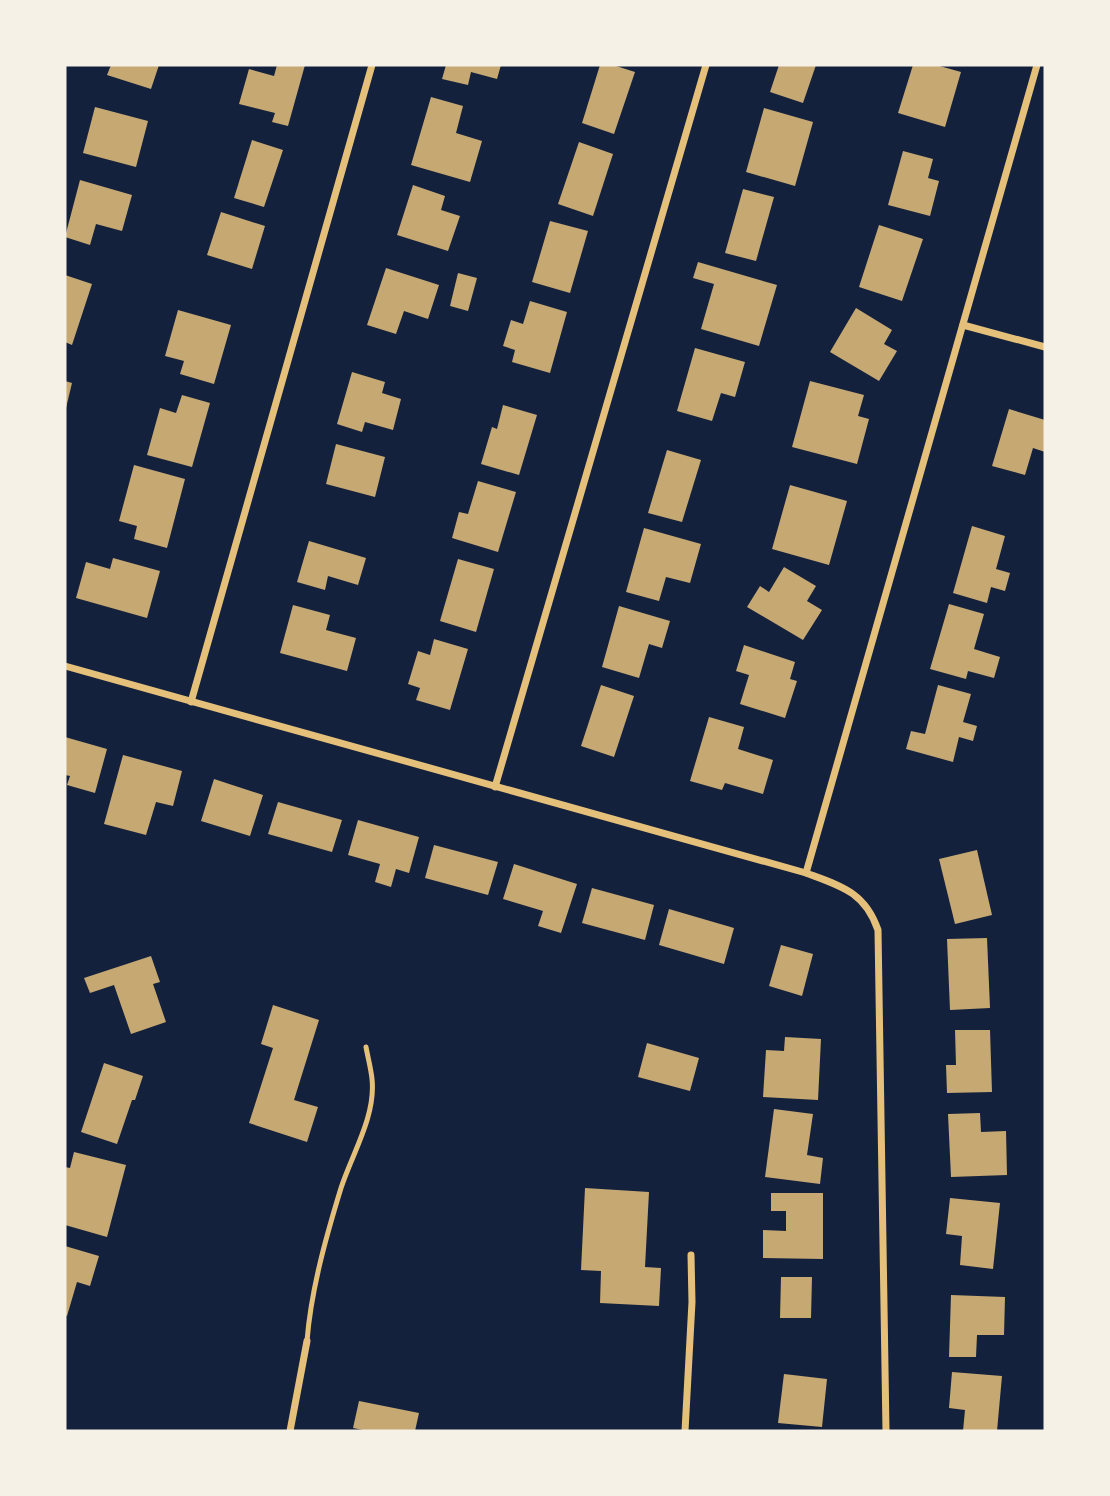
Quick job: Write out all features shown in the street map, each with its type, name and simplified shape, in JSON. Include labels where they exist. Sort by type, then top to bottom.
[{"type":"street","points":[[191,702],[372,65]]},
{"type":"street","points":[[495,787],[706,65]]},
{"type":"street","points":[[806,873],[1037,65]]},
{"type":"street","points":[[963,325],[1045,347]]},
{"type":"street","points":[[65,666],[806,873],[846,888],[865,903],[878,930],[886,1431]]},
{"type":"street","points":[[685,1431],[692,1302],[691,1255]]},
{"type":"street","points":[[290,1431],[307,1341]]},
{"type":"lane","points":[[307,1341],[310,1309],[331,1224],[369,1111],[373,1081],[366,1047]]},
{"type":"building","points":[[111,65],[159,65],[151,89],[107,75]]},
{"type":"building","points":[[277,65],[305,65],[288,126],[272,122],[275,113],[239,104],[249,69],[274,76]]},
{"type":"building","points":[[446,65],[501,65],[497,79],[471,72],[468,85],[442,79]]},
{"type":"building","points":[[600,65],[613,65],[635,72],[614,134],[582,123]]},
{"type":"building","points":[[779,65],[816,65],[803,103],[770,92]]},
{"type":"building","points":[[913,65],[936,65],[961,72],[945,127],[898,113]]},
{"type":"building","points":[[431,97],[463,106],[456,133],[482,141],[470,182],[411,165]]},
{"type":"building","points":[[95,107],[148,121],[136,167],[83,153]]},
{"type":"building","points":[[764,108],[813,122],[795,186],[746,172]]},
{"type":"building","points":[[252,140],[283,150],[264,207],[234,198]]},
{"type":"building","points":[[579,142],[613,154],[593,216],[558,204]]},
{"type":"building","points":[[903,151],[933,159],[928,178],[939,181],[930,216],[888,205]]},
{"type":"building","points":[[80,180],[132,195],[122,231],[96,224],[90,245],[65,237]]},
{"type":"building","points":[[413,185],[445,196],[441,210],[460,216],[448,251],[397,235]]},
{"type":"building","points":[[743,189],[774,197],[756,261],[725,253]]},
{"type":"building","points":[[221,212],[265,226],[252,269],[207,255]]},
{"type":"building","points":[[550,221],[588,231],[570,293],[532,282]]},
{"type":"building","points":[[879,225],[923,239],[902,301],[859,287]]},
{"type":"building","points":[[698,262],[777,285],[759,346],[701,329],[714,284],[693,278]]},
{"type":"building","points":[[386,268],[439,285],[428,319],[404,311],[396,334],[367,325]]},
{"type":"building","points":[[458,273],[477,278],[468,311],[450,306]]},
{"type":"building","points":[[65,275],[92,284],[72,345],[65,342]]},
{"type":"building","points":[[530,301],[567,312],[550,373],[512,362],[515,350],[503,346],[511,320],[523,324]]},
{"type":"building","points":[[856,308],[892,330],[884,344],[897,351],[879,381],[830,352]]},
{"type":"building","points":[[178,310],[231,325],[214,384],[180,374],[184,361],[165,356]]},
{"type":"building","points":[[695,348],[745,362],[735,397],[721,393],[712,421],[677,411]]},
{"type":"building","points":[[352,372],[385,382],[382,393],[401,399],[393,430],[365,422],[362,432],[337,424]]},
{"type":"building","points":[[65,381],[72,383],[66,408],[65,408]]},
{"type":"building","points":[[810,381],[864,395],[858,416],[869,419],[857,464],[792,447]]},
{"type":"building","points":[[182,395],[210,403],[192,467],[147,455],[160,408],[176,413]]},
{"type":"building","points":[[503,405],[537,415],[519,475],[481,464],[492,427],[497,429]]},
{"type":"building","points":[[1009,409],[1045,420],[1045,452],[1033,448],[1025,475],[992,466]]},
{"type":"building","points":[[336,444],[385,457],[375,497],[326,484]]},
{"type":"building","points":[[667,450],[701,460],[682,522],[648,513]]},
{"type":"building","points":[[134,465],[185,479],[167,548],[134,539],[137,526],[119,521]]},
{"type":"building","points":[[478,481],[516,492],[498,552],[452,538],[459,512],[468,514]]},
{"type":"building","points":[[790,485],[847,501],[829,565],[772,549]]},
{"type":"building","points":[[972,526],[1005,536],[996,569],[1010,573],[1005,591],[991,587],[987,603],[953,593]]},
{"type":"building","points":[[644,528],[701,544],[690,583],[666,577],[659,601],[626,592]]},
{"type":"building","points":[[309,541],[366,558],[358,585],[328,576],[325,590],[297,582]]},
{"type":"building","points":[[113,558],[160,571],[147,618],[76,598],[86,562],[110,569]]},
{"type":"building","points":[[458,559],[494,569],[476,632],[440,621]]},
{"type":"building","points":[[784,567],[816,586],[807,601],[822,610],[803,640],[747,607],[760,586],[769,592]]},
{"type":"building","points":[[949,604],[984,614],[974,649],[1000,657],[994,678],[968,671],[966,679],[930,669]]},
{"type":"building","points":[[293,605],[330,615],[326,630],[356,638],[347,671],[280,653]]},
{"type":"building","points":[[619,606],[670,621],[662,648],[649,644],[639,678],[602,667]]},
{"type":"building","points":[[434,639],[468,649],[450,710],[416,700],[420,688],[408,684],[418,651],[430,655]]},
{"type":"building","points":[[744,645],[795,662],[790,679],[797,681],[785,718],[740,704],[749,675],[736,671]]},
{"type":"building","points":[[601,685],[634,696],[614,757],[581,746]]},
{"type":"building","points":[[938,685],[971,694],[963,722],[977,726],[973,741],[959,737],[953,762],[906,749],[911,731],[925,734]]},
{"type":"building","points":[[709,717],[744,727],[738,749],[773,760],[763,794],[725,783],[722,790],[690,781]]},
{"type":"building","points":[[65,737],[107,749],[95,793],[67,785],[70,776],[65,775]]},
{"type":"building","points":[[123,755],[182,771],[173,806],[156,802],[146,835],[104,824]]},
{"type":"building","points":[[214,779],[263,795],[250,836],[201,821]]},
{"type":"building","points":[[278,802],[342,820],[332,852],[268,834]]},
{"type":"building","points":[[358,820],[419,837],[409,873],[396,869],[391,887],[375,882],[380,864],[348,855]]},
{"type":"building","points":[[434,845],[498,862],[488,895],[425,878]]},
{"type":"building","points":[[977,850],[992,915],[955,924],[939,859]]},
{"type":"building","points":[[514,864],[577,884],[561,933],[538,926],[543,911],[503,899]]},
{"type":"building","points":[[592,888],[654,905],[645,940],[582,923]]},
{"type":"building","points":[[669,909],[734,928],[724,964],[659,945]]},
{"type":"building","points":[[987,938],[990,1008],[950,1010],[947,939]]},
{"type":"building","points":[[781,945],[813,954],[802,996],[769,986]]},
{"type":"building","points":[[151,956],[160,982],[153,984],[166,1022],[131,1034],[114,985],[90,993],[84,978]]},
{"type":"building","points":[[273,1005],[319,1020],[294,1100],[318,1107],[307,1142],[249,1123],[273,1048],[261,1044]]},
{"type":"building","points":[[955,1030],[990,1030],[992,1092],[947,1093],[946,1065],[956,1065]]},
{"type":"building","points":[[785,1037],[821,1039],[818,1100],[763,1097],[766,1050],[784,1051]]},
{"type":"building","points":[[647,1043],[699,1058],[690,1091],[638,1077]]},
{"type":"building","points":[[104,1063],[143,1076],[117,1144],[81,1132]]},
{"type":"building","points":[[774,1109],[813,1114],[807,1155],[823,1158],[820,1184],[765,1177]]},
{"type":"building","points":[[980,1113],[981,1132],[1006,1131],[1007,1175],[951,1177],[948,1114]]},
{"type":"building","points":[[74,1152],[126,1165],[107,1237],[65,1225],[65,1167],[70,1168]]},
{"type":"building","points":[[585,1188],[649,1192],[645,1267],[661,1268],[659,1306],[600,1303],[601,1271],[581,1270]]},
{"type":"building","points":[[771,1193],[823,1193],[823,1259],[763,1258],[763,1230],[786,1231],[786,1211],[771,1211]]},
{"type":"building","points":[[950,1198],[1000,1203],[993,1269],[960,1265],[962,1236],[946,1234]]},
{"type":"building","points":[[65,1246],[99,1256],[90,1286],[77,1282],[67,1316],[65,1315]]},
{"type":"building","points":[[781,1277],[812,1277],[811,1318],[780,1318]]},
{"type":"building","points":[[951,1295],[1005,1297],[1004,1335],[977,1335],[976,1357],[949,1357]]},
{"type":"building","points":[[952,1372],[1002,1376],[997,1431],[963,1431],[965,1410],[949,1408]]},
{"type":"building","points":[[784,1374],[827,1379],[822,1427],[778,1423]]},
{"type":"building","points":[[359,1401],[419,1413],[415,1431],[368,1431],[353,1428]]}]
